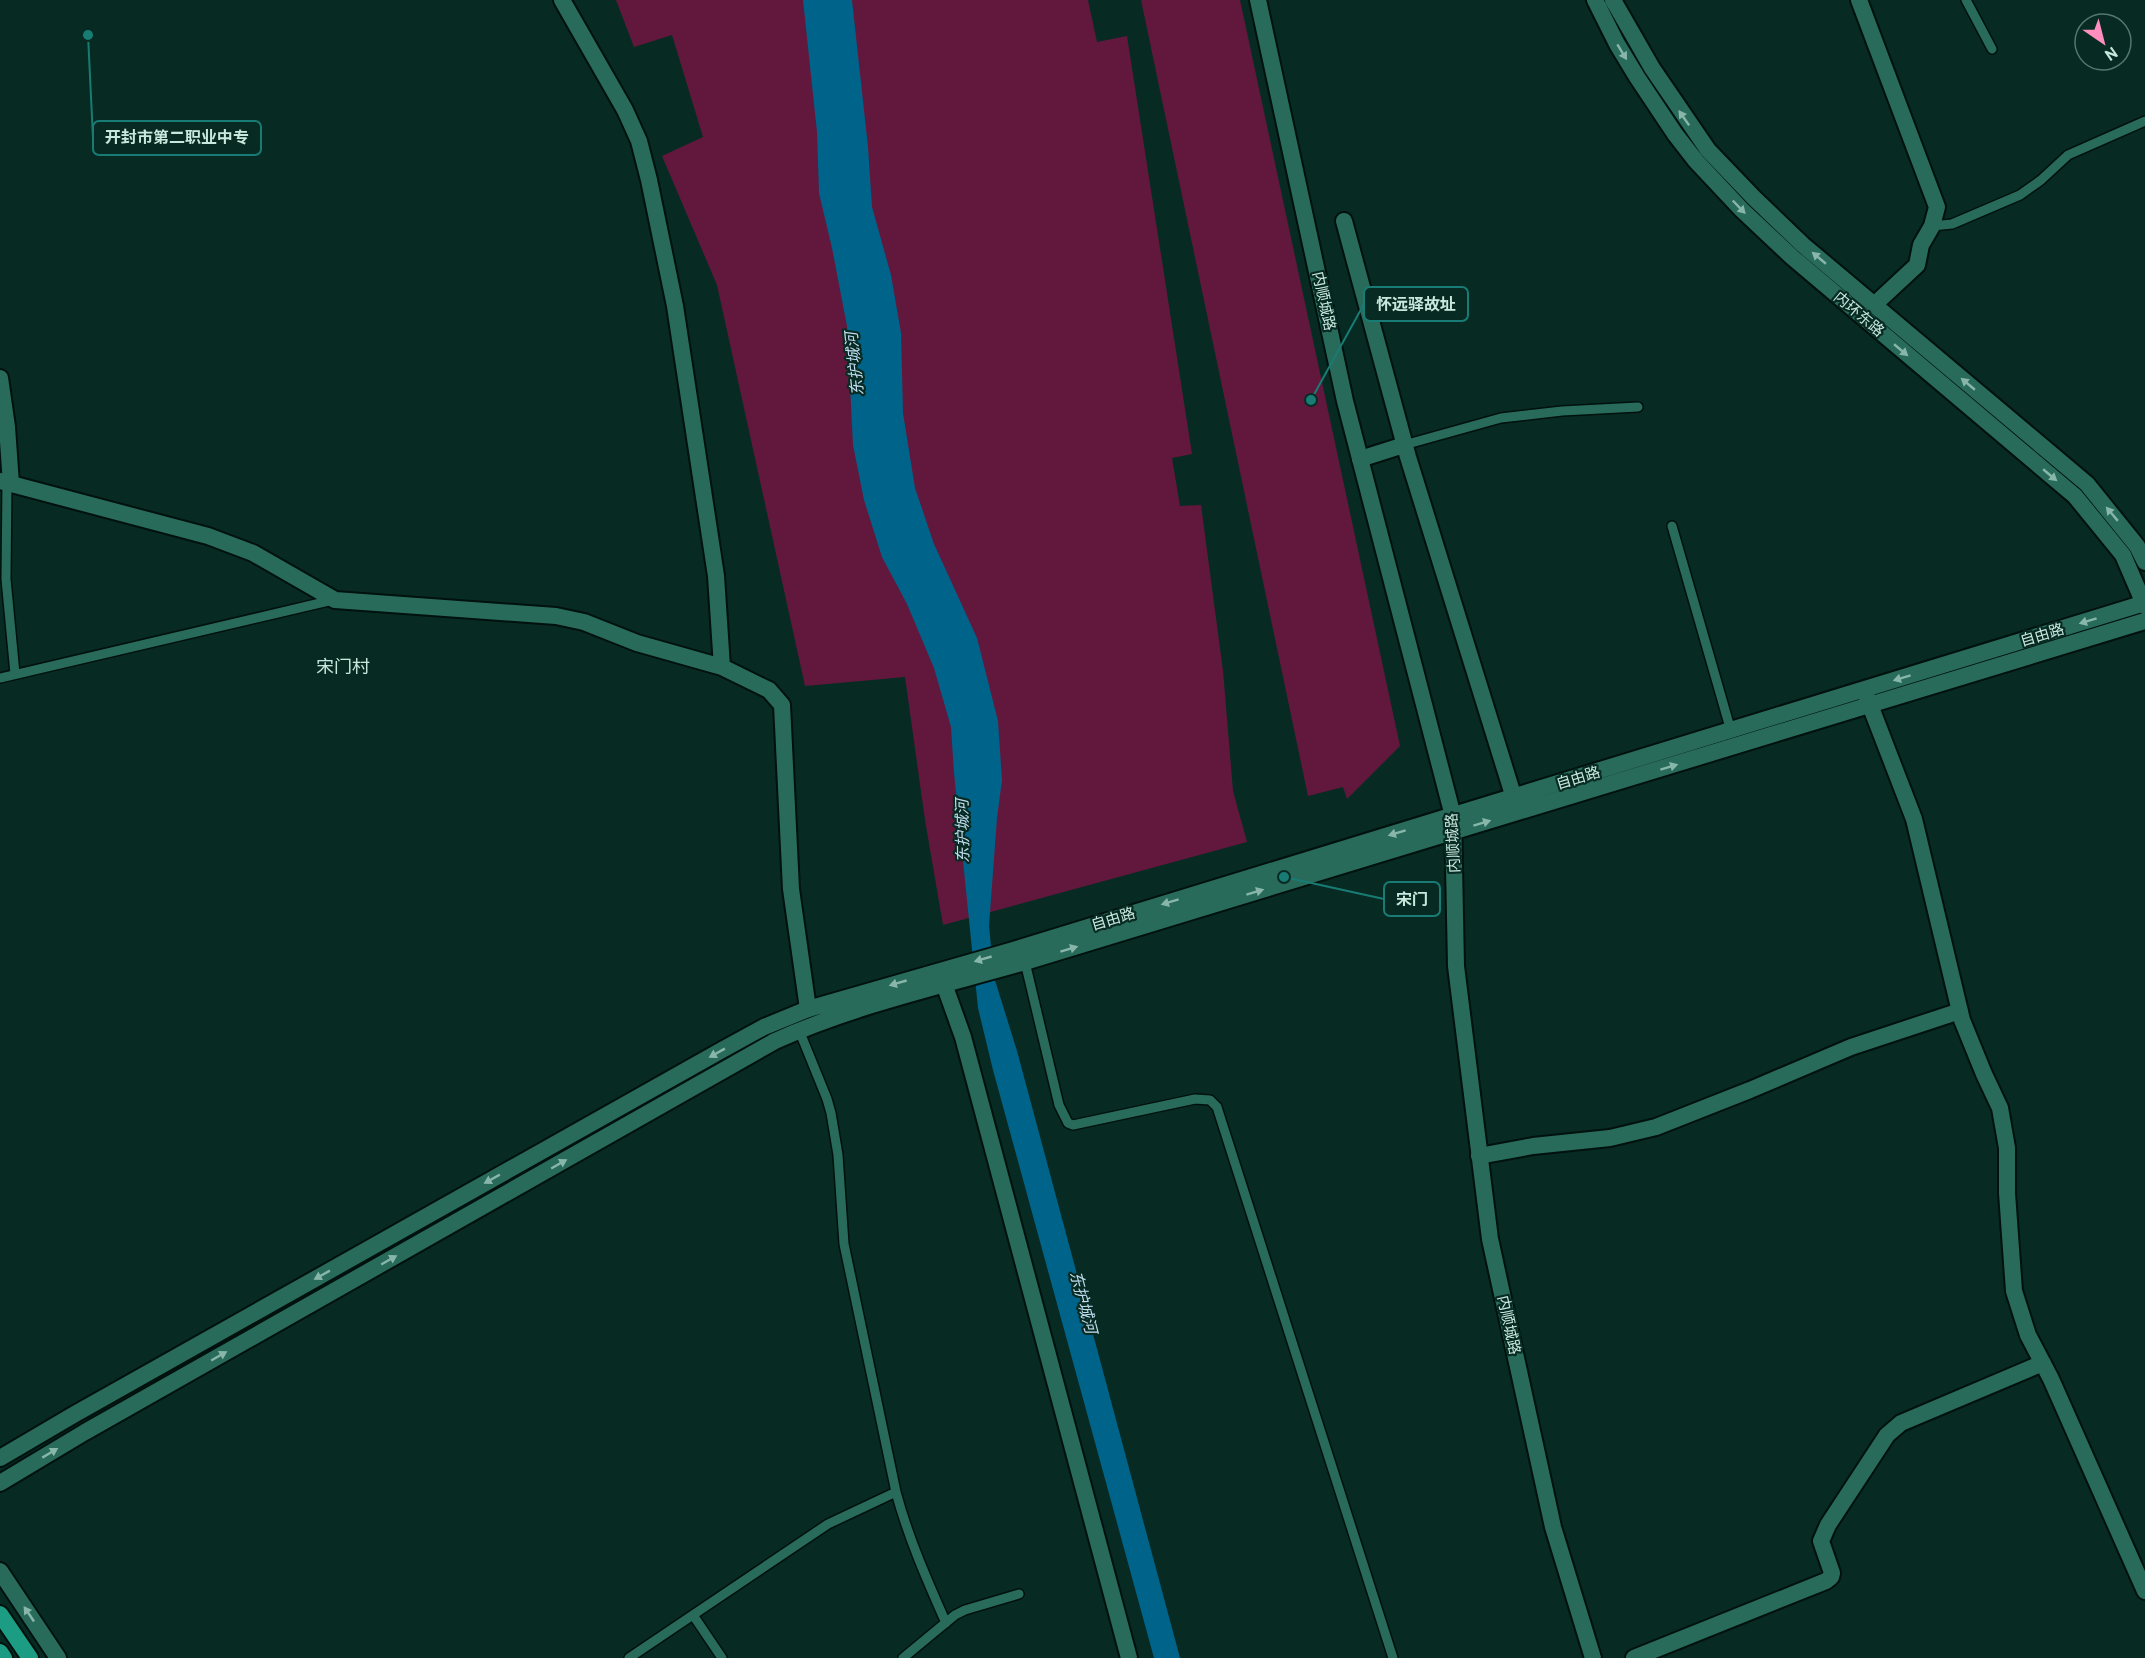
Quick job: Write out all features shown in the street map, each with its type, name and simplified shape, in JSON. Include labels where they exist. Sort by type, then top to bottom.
[{"type":"main road","points":[[0,1614],[30,1658]]},
{"type":"main road","points":[[0,1652],[4,1658]]},
{"type":"street","points":[[562,0],[625,110],[639,141],[649,180],[675,306],[716,576],[722,667]]},
{"type":"street","name":"内顺城路","points":[[1258,0],[1343,389],[1454,824],[1456,966],[1490,1239],[1553,1527],[1593,1658]]},
{"type":"street","name":"内环东路","points":[[1594,0],[1637,77],[1696,161],[1742,210],[1792,257],[2075,496],[2123,555],[2145,604]]},
{"type":"street","name":"内环东路","points":[[1613,0],[1652,68],[1708,150],[1803,245],[2087,484],[2137,546],[2145,562]]},
{"type":"street","points":[[1859,0],[1937,207],[1932,226],[1921,245],[1917,265],[1874,305]]},
{"type":"street","points":[[1344,222],[1404,445],[1514,798]]},
{"type":"street","points":[[0,378],[7,427],[6,483],[208,536],[253,553],[335,600],[556,616],[584,622],[637,643],[722,667],[770,690],[782,705],[791,889],[808,1009]]},
{"type":"street","points":[[1360,459],[1404,445]]},
{"type":"street","name":"自由路","points":[[953,977],[1016,960],[1867,697],[2145,604]]},
{"type":"street","name":"自由路","points":[[1454,824],[1514,798],[1731,731],[1867,697],[2145,621]]},
{"type":"street","points":[[1867,697],[1914,819],[1924,853],[1941,936],[1960,1011],[1984,1074],[2000,1108],[2007,1148],[2007,1194],[2014,1291],[2028,1335],[2043,1363],[2145,1592]]},
{"type":"street","points":[[0,1458],[764,1028],[808,1009],[953,977]]},
{"type":"street","points":[[0,1483],[85,1432],[744,1059],[799,1030],[824,1020],[953,977]]},
{"type":"street","points":[[953,977],[966,1049],[1129,1658]]},
{"type":"street","points":[[1479,1156],[1533,1146],[1610,1138],[1656,1127],[1851,1047],[1960,1011]]},
{"type":"street","points":[[1634,1658],[1832,1577],[1821,1541],[1828,1525],[1887,1435],[1902,1423],[1933,1408],[2043,1363]]},
{"type":"street","points":[[0,1571],[58,1658]]},
{"type":"lane","points":[[1966,0],[1992,49]]},
{"type":"lane","points":[[1932,226],[1952,224],[2020,195],[2042,180],[2068,154],[2145,121]]},
{"type":"lane","points":[[1404,445],[1501,418],[1562,411],[1638,407]]},
{"type":"lane","points":[[6,483],[6,579],[15,674]]},
{"type":"lane","points":[[1671,526],[1731,731]]},
{"type":"lane","points":[[0,678],[335,600]]},
{"type":"lane","points":[[1016,960],[1059,1105],[1068,1123],[1073,1125],[1195,1099],[1210,1100],[1217,1107],[1393,1658]]},
{"type":"lane","points":[[799,1030],[831,1113],[838,1164],[844,1244],[896,1492],[920,1563],[946,1623]]},
{"type":"lane","points":[[629,1658],[828,1524],[896,1492]]},
{"type":"lane","points":[[903,1658],[965,1610],[1019,1594]]},
{"type":"lane","points":[[693,1615],[722,1658]]},
{"type":"shaded area","points":[[616,0],[1088,0],[1097,42],[1127,36],[1192,454],[1172,458],[1180,506],[1201,505],[1223,671],[1233,791],[1247,842],[943,925],[925,820],[905,677],[805,686],[717,285],[662,156],[703,137],[672,35],[634,47]]},
{"type":"shaded area","points":[[1141,0],[1240,0],[1400,746],[1347,799],[1343,787],[1308,796]]},
{"type":"water","name":"东护城河","points":[[803,0],[852,0],[872,207],[891,275],[901,333],[903,413],[915,488],[934,544],[977,638],[998,721],[1002,780],[989,926],[994,977],[1017,1051],[1180,1658],[1154,1658],[978,1008],[951,727],[934,668],[907,604],[882,557],[864,500],[853,445],[847,326],[819,193],[817,132]]},
{"type":"place","name":"开封市第二职业中专","points":[[88,35]]},
{"type":"place","name":"怀远驿故址","points":[[1311,400]]},
{"type":"place","name":"宋门","points":[[1284,877]]},
{"type":"district","name":"宋门村","points":[[343,667]]}]
